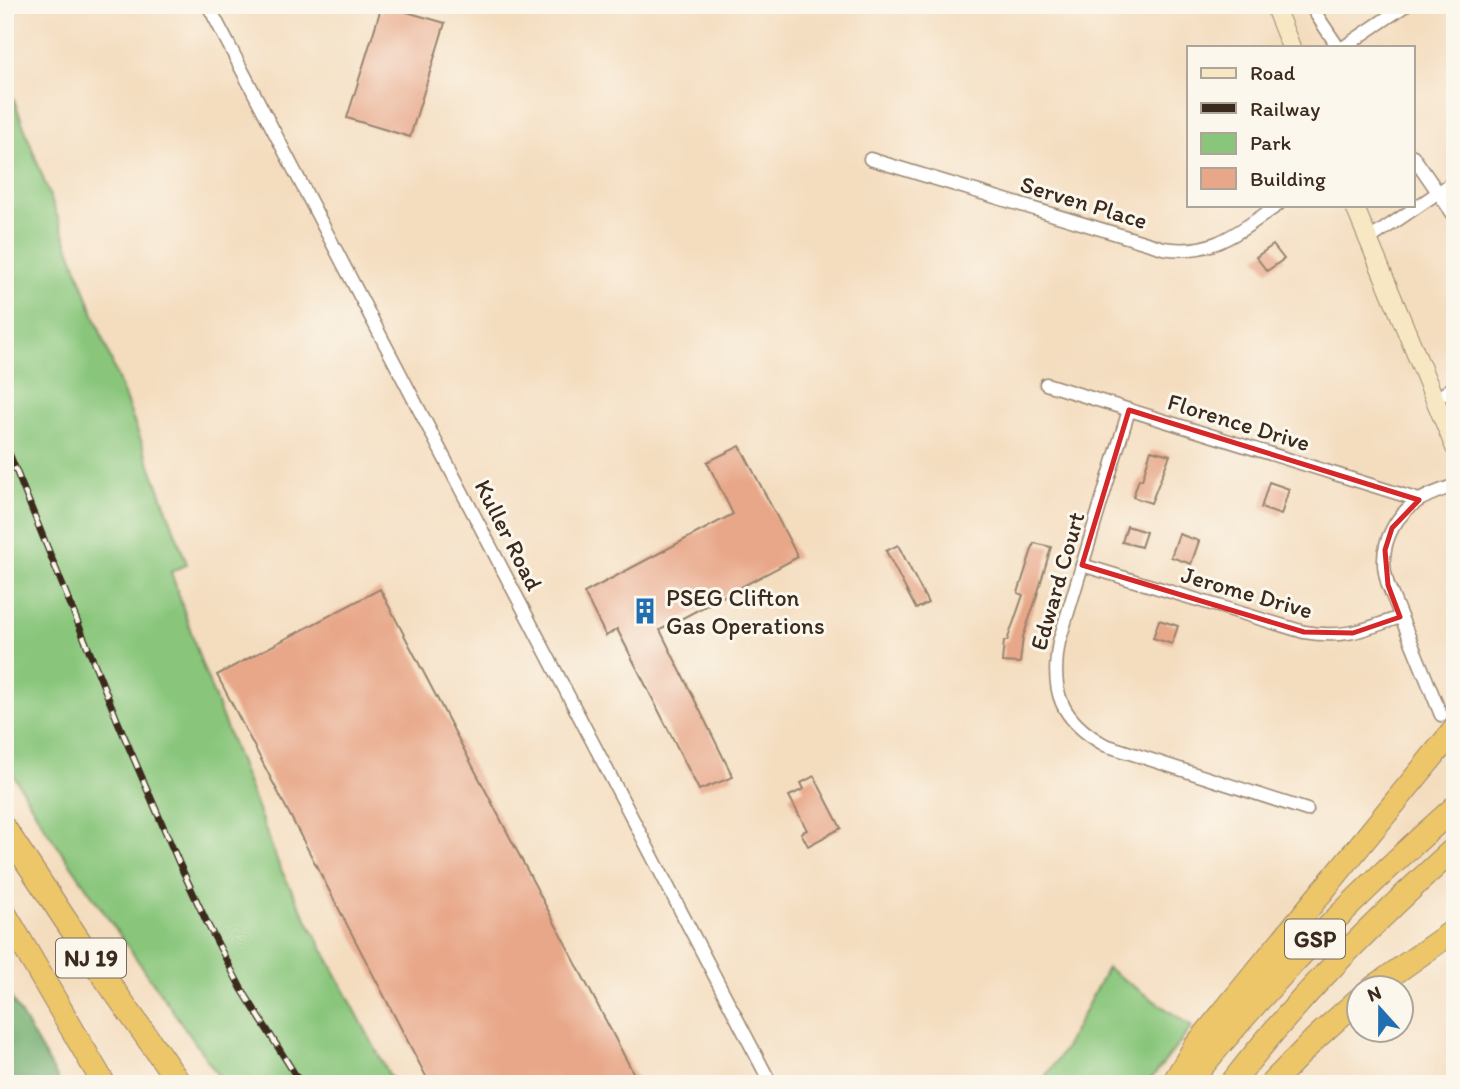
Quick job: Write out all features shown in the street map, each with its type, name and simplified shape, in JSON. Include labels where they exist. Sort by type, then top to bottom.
[{"type":"highway","points":[[1173,1084],[1195,1048],[1448,722]]},
{"type":"highway","name":"GSP","points":[[1188,1084],[1306,949],[1378,876],[1455,807]]},
{"type":"highway","name":"NJ 19","points":[[5,829],[86,951],[180,1084]]},
{"type":"highway","name":"GSP","points":[[1231,1084],[1268,1037],[1329,969],[1455,848]]},
{"type":"highway","name":"NJ 19","points":[[5,914],[102,1084]]},
{"type":"highway","points":[[1392,974],[1455,930]]},
{"type":"highway","points":[[1271,1084],[1344,1013]]},
{"type":"street","name":"Kuller Road","points":[[208,5],[771,1084]]},
{"type":"street","points":[[1274,5],[1291,46]]},
{"type":"street","points":[[1310,5],[1337,46]]},
{"type":"street","points":[[1345,46],[1406,5]]},
{"type":"street","points":[[1414,157],[1455,217]]},
{"type":"street","name":"Serven Place","points":[[870,159],[1177,250],[1206,248],[1220,243],[1276,206]]},
{"type":"street","points":[[1368,240],[1455,181]]},
{"type":"street","points":[[1354,206],[1455,448]]},
{"type":"street","name":"Florence Drive","points":[[1046,384],[1419,500]]},
{"type":"street","points":[[1435,400],[1455,386]]},
{"type":"street","name":"Edward Court","points":[[1129,410],[1059,642],[1055,678],[1067,713],[1089,736],[1105,745],[1307,810]]},
{"type":"street","points":[[1448,722],[1400,617],[1388,585],[1384,562],[1392,528],[1410,507],[1419,500],[1455,485]]},
{"type":"street","name":"Jerome Drive","points":[[1082,565],[1304,632],[1322,635],[1353,633],[1400,617]]},
{"type":"highlighted area","points":[[1129,410],[1419,500],[1392,528],[1385,550],[1388,585],[1400,617],[1353,633],[1304,632],[1082,565]]},
{"type":"green space","points":[[5,76],[187,564],[171,572],[201,662],[280,868],[394,1084],[224,1084],[45,828],[5,761]]},
{"type":"green space","points":[[1107,968],[1192,1027],[1147,1084],[1040,1084],[1064,1050]]},
{"type":"green space","points":[[5,987],[61,1084],[5,1084]]},
{"type":"building","points":[[382,5],[445,23],[410,137],[347,118]]},
{"type":"building","points":[[1273,245],[1284,259],[1267,271],[1256,257]]},
{"type":"building","name":"PSEG Clifton Gas Operations","points":[[740,446],[798,557],[660,630],[733,777],[699,790],[617,629],[606,636],[584,593],[733,514],[707,462]]},
{"type":"building","points":[[1151,450],[1170,455],[1151,503],[1133,497],[1139,479],[1142,480]]},
{"type":"building","points":[[1269,482],[1289,489],[1281,515],[1261,508]]},
{"type":"building","points":[[1127,526],[1146,532],[1141,547],[1122,542]]},
{"type":"building","points":[[1179,534],[1199,541],[1191,564],[1171,557]]},
{"type":"building","points":[[1034,543],[1051,547],[1023,637],[1020,663],[1002,662],[1004,641],[1007,641],[1023,595],[1018,593]]},
{"type":"building","points":[[898,545],[928,603],[916,609],[886,551]]},
{"type":"building","points":[[380,589],[639,1084],[430,1084],[217,675]]},
{"type":"building","points":[[1159,620],[1178,626],[1172,644],[1153,638]]},
{"type":"building","points":[[814,776],[841,828],[808,846],[801,833],[807,830],[789,796],[804,789],[801,783]]},
{"type":"railway","points":[[5,443],[118,722],[179,863],[241,988],[301,1084]]},
{"type":"place","name":"PSEG Clifton Gas Operations","points":[[645,611]]}]
